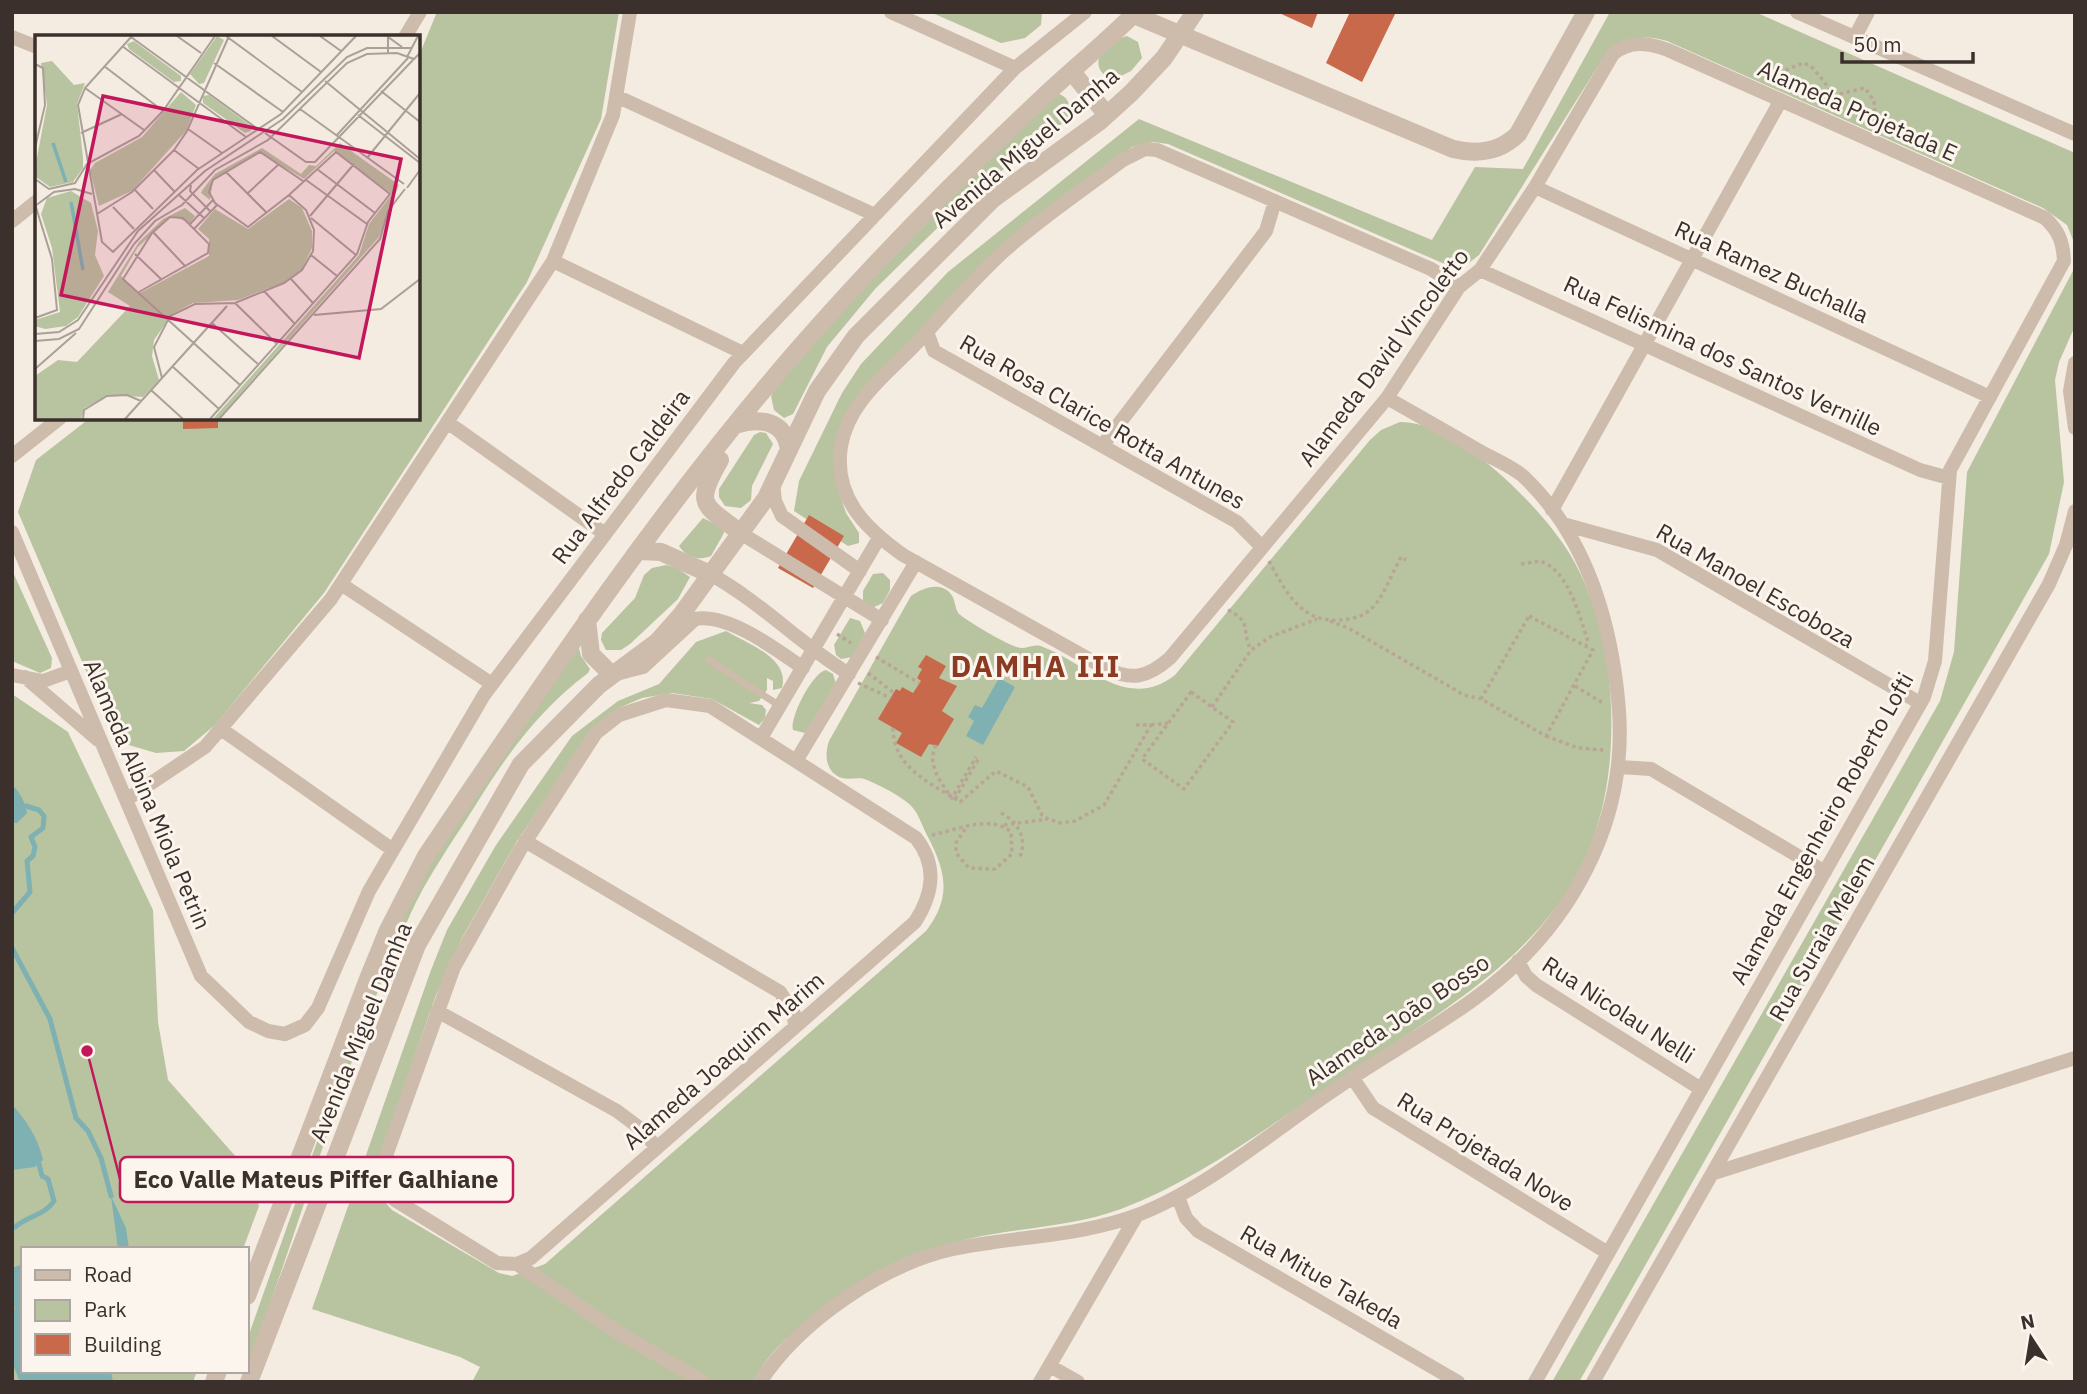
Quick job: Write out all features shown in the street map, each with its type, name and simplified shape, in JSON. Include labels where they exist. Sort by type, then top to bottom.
[{"type":"street","points":[[126,800],[205,747],[341,584],[552,261],[613,115],[630,12]]},
{"type":"street","points":[[891,12],[1015,68]]},
{"type":"street","name":"Rua Alfredo Caldeira","points":[[285,1034],[305,1025],[318,1009],[369,891],[492,684],[743,353],[1015,68],[1085,12]]},
{"type":"street","name":"Avenida Miguel Damha","points":[[249,1382],[417,945],[520,764],[611,674],[657,642],[741,534],[773,483],[822,382],[856,336],[993,199],[1107,115],[1164,58],[1195,12]]},
{"type":"street","points":[[1135,13],[1453,149],[1479,153],[1502,146],[1518,134],[1586,12]]},
{"type":"street","points":[[1797,12],[2075,134]]},
{"type":"street","points":[[1855,37],[1868,12]]},
{"type":"street","points":[[406,35],[419,13]]},
{"type":"street","name":"Avenida Miguel Damha","points":[[248,1293],[368,979],[406,893],[426,856],[587,621],[734,427],[796,352],[885,255],[1135,13]]},
{"type":"street","points":[[12,37],[35,46]]},
{"type":"street","name":"Alameda Projetada E","points":[[1636,44],[1668,50],[2045,218],[2057,229]]},
{"type":"street","name":"Alameda David Vincoletto","points":[[916,562],[1105,668],[1137,678],[1154,672],[1170,659],[1387,398],[1459,288],[1480,270],[1535,187],[1613,54],[1622,47],[1636,44]]},
{"type":"street","points":[[1072,72],[1107,115]]},
{"type":"street","points":[[616,96],[875,215]]},
{"type":"street","points":[[1552,510],[1780,100]]},
{"type":"street","points":[[796,761],[916,562],[867,528],[845,490],[841,446],[857,405],[1004,251],[1123,160],[1144,149],[1157,150],[1431,269],[1459,288]]},
{"type":"street","name":"Rua Ramez Buchalla","points":[[1535,187],[1990,397]]},
{"type":"street","points":[[1102,446],[1266,231],[1275,201]]},
{"type":"street","points":[[12,221],[35,203]]},
{"type":"street","name":"Alameda Engenheiro Roberto Lofti","points":[[1535,1382],[1920,703],[1936,661],[1950,470],[2064,261],[2063,245],[2057,229]]},
{"type":"street","points":[[552,261],[743,353]]},
{"type":"street","name":"Rua Felismina dos Santos Vernille","points":[[1480,270],[1645,342],[1920,470],[1949,478]]},
{"type":"street","name":"Rua Rosa Clarice Rotta Antunes","points":[[927,332],[934,351],[1237,522],[1262,547]]},
{"type":"street","points":[[2075,363],[2070,391],[2075,428]]},
{"type":"street","name":"Alameda João Bosso","points":[[760,1382],[810,1327],[862,1287],[910,1262],[952,1250],[1076,1231],[1137,1215],[1178,1197],[1352,1077],[1476,998],[1518,961],[1554,922],[1581,885],[1606,822],[1620,767],[1623,737],[1613,649],[1599,598],[1563,524],[1522,475],[1387,398]]},
{"type":"street","points":[[12,456],[38,432],[57,420]]},
{"type":"street","points":[[789,450],[783,431],[771,422],[748,421],[734,427],[730,443],[705,487],[704,494],[713,514],[882,620]]},
{"type":"street","points":[[447,422],[605,534]]},
{"type":"street","points":[[773,483],[775,501],[782,516],[860,571]]},
{"type":"street","name":"Rua Suraia Melem","points":[[1593,1382],[2049,584],[2066,545],[2075,511]]},
{"type":"street","name":"Rua Manoel Escoboza","points":[[1563,524],[1657,550],[1920,703]]},
{"type":"street","name":"Alameda Albina Miola Petrin","points":[[12,532],[201,976],[249,1022],[268,1031],[285,1034]]},
{"type":"street","points":[[761,738],[879,538]]},
{"type":"street","points":[[639,551],[661,552],[710,574],[746,595],[812,652],[847,677]]},
{"type":"street","points":[[341,584],[492,684]]},
{"type":"street","points":[[587,621],[591,654],[611,674],[643,667],[695,619],[704,617],[716,617],[730,624],[803,668]]},
{"type":"street","points":[[18,676],[43,681],[71,671]]},
{"type":"street","points":[[18,676],[101,742]]},
{"type":"street","points":[[704,1382],[619,1333],[517,1264],[497,1263],[395,1200],[386,1184],[387,1153],[454,967],[525,841],[596,733],[620,715],[642,705],[666,700],[710,706],[916,838]]},
{"type":"street","points":[[220,729],[393,850]]},
{"type":"street","points":[[1620,767],[1651,769],[1825,872]]},
{"type":"street","name":"Alameda Joaquim Marim","points":[[517,1264],[531,1258],[915,922],[926,905],[932,871],[926,850],[916,838]]},
{"type":"street","points":[[525,841],[780,992],[794,1014],[795,1027]]},
{"type":"street","name":"Rua Nicolau Nelli","points":[[1518,961],[1526,976],[1536,985],[1701,1089]]},
{"type":"street","points":[[437,1011],[617,1111],[641,1129],[657,1148]]},
{"type":"street","points":[[1714,1172],[2075,1058]]},
{"type":"street","name":"Rua Projetada Nove","points":[[1352,1077],[1373,1108],[1608,1253]]},
{"type":"street","name":"Rua Mitue Takeda","points":[[1178,1197],[1186,1217],[1198,1231],[1458,1382]]},
{"type":"street","points":[[1040,1382],[1137,1215]]},
{"type":"street","points":[[1050,1366],[1078,1382]]},
{"type":"lane","points":[[709,660],[780,706]]},
{"type":"path","points":[[1760,91],[1766,79],[1803,63],[1811,66],[1835,94],[1865,88],[1870,90],[1876,114],[1876,129],[1871,140]]},
{"type":"path","points":[[1262,547],[1285,593],[1318,619],[1350,629],[1464,695],[1481,699],[1546,736],[1578,748],[1621,752]]},
{"type":"path","points":[[1328,621],[1356,617],[1368,612],[1401,557],[1406,560]]},
{"type":"path","points":[[1521,564],[1540,561],[1558,573],[1578,615],[1588,641],[1586,645]]},
{"type":"path","points":[[1215,604],[1240,616],[1245,623],[1251,650]]},
{"type":"path","points":[[1481,699],[1529,616],[1586,645],[1593,653],[1546,736]]},
{"type":"path","points":[[1212,707],[1251,650],[1270,637],[1318,619]]},
{"type":"path","points":[[857,661],[875,681],[894,693]]},
{"type":"path","points":[[847,677],[891,698]]},
{"type":"path","points":[[1191,692],[1212,707],[1233,722],[1184,789],[1142,759],[1191,692]]},
{"type":"path","points":[[1134,725],[1168,723]]},
{"type":"path","points":[[916,838],[982,824],[1017,825],[1048,819],[1068,823],[1104,805],[1151,724]]},
{"type":"path","points":[[893,728],[893,740],[909,768],[960,802],[996,771],[1028,787],[1042,815],[1048,819]]},
{"type":"path","points":[[936,745],[933,751],[936,777],[954,798]]},
{"type":"path","points":[[954,798],[977,757]]},
{"type":"path","points":[[1002,813],[1017,825],[1022,845],[1019,859]]},
{"type":"path","points":[[965,829],[956,844],[959,861],[976,871],[991,870],[1005,864],[1014,850],[1011,832],[1002,825]]},
{"type":"green space","points":[[437,12],[619,12],[601,119],[527,282],[324,593],[215,725],[184,751],[156,753],[129,745],[110,727],[18,512],[36,460],[87,420],[420,420],[420,53]]},
{"type":"green space","points":[[930,12],[1042,12],[1041,25],[1025,38],[1001,43]]},
{"type":"green space","points":[[1610,12],[1755,12],[2075,153],[2075,245],[2067,225],[2043,208],[1667,41],[1634,39],[1605,55],[1479,255],[1465,266],[1447,265],[1168,144],[1153,142],[1132,147],[987,262],[855,400],[835,479],[846,513],[859,533],[859,543],[848,546],[794,511],[799,481],[842,393],[861,364],[948,272],[1139,119],[1432,240],[1475,167],[1523,169]]},
{"type":"green space","points":[[1127,36],[1138,42],[1142,58],[1131,71],[1113,80],[1099,68],[1100,55],[1111,44]]},
{"type":"green space","points":[[1053,93],[1068,101],[1069,118],[971,195],[875,289],[827,347],[793,414],[784,418],[774,410],[771,396],[777,384],[820,333]]},
{"type":"green space","points":[[2075,267],[2075,326],[2059,362],[2055,380],[2064,482],[2049,554],[1579,1382],[1552,1382],[1940,701],[1954,652],[1967,472]]},
{"type":"green space","points":[[1400,422],[1422,425],[1468,449],[1514,487],[1551,527],[1584,582],[1598,622],[1607,665],[1611,707],[1608,779],[1593,840],[1567,891],[1533,935],[1491,974],[1443,1011],[1257,1135],[1178,1183],[1150,1197],[1099,1216],[968,1239],[930,1251],[792,1334],[775,1350],[752,1382],[472,1382],[480,1367],[460,1357],[312,1309],[447,930],[496,845],[572,736],[618,701],[659,684],[696,642],[726,631],[774,660],[783,677],[782,688],[773,690],[773,681],[767,678],[767,690],[759,701],[749,703],[762,705],[766,710],[765,718],[759,725],[712,699],[672,693],[642,698],[621,707],[590,734],[517,841],[462,938],[436,995],[380,1156],[378,1185],[392,1210],[499,1273],[512,1276],[545,1264],[926,931],[934,919],[940,907],[944,884],[939,862],[915,811],[898,796],[872,782],[840,777],[832,772],[827,760],[829,741],[911,596],[925,589],[941,587],[952,595],[959,614],[1008,643],[1021,648],[1040,646],[1124,687],[1141,689],[1158,685],[1175,675],[1370,440],[1381,430]]},
{"type":"green space","points":[[766,433],[773,444],[752,486],[751,500],[741,508],[725,506],[719,497],[719,489],[754,435]]},
{"type":"green space","points":[[703,518],[723,528],[724,533],[711,556],[697,558],[685,553],[679,546]]},
{"type":"green space","points":[[666,565],[677,568],[690,577],[678,599],[630,644],[621,650],[606,650],[601,640],[602,633],[635,598],[644,575],[652,568]]},
{"type":"green space","points":[[12,570],[52,658],[51,668],[40,673],[12,661]]},
{"type":"green space","points":[[883,573],[890,580],[890,590],[883,603],[872,608],[863,602],[863,591],[873,574]]},
{"type":"green space","points":[[850,618],[860,621],[865,633],[853,657],[841,659],[836,655],[834,645]]},
{"type":"green space","points":[[578,644],[581,656],[590,669],[588,673],[554,702],[512,751],[441,859],[410,915],[365,1026],[248,1362],[248,1337],[372,986],[433,853]]},
{"type":"green space","points":[[826,670],[833,674],[836,684],[805,733],[793,730],[803,696],[815,679]]},
{"type":"green space","points":[[12,694],[68,732],[153,910],[158,1022],[168,1080],[245,1167],[259,1206],[244,1247],[21,1247],[21,1373],[196,1373],[193,1382],[12,1382]]},
{"type":"water","points":[[999,678],[1015,687],[983,745],[966,736],[974,721],[968,717],[975,705],[982,708]]},
{"type":"water","points":[[12,785],[22,797],[27,813],[17,823],[12,823]]},
{"type":"water","points":[[12,1104],[38,1144],[43,1160],[35,1167],[12,1170]]},
{"type":"water","points":[[111,1196],[126,1228],[129,1247],[118,1247]]},
{"type":"water","points":[[21,1265],[21,1373],[111,1373],[113,1382],[20,1382],[12,1362],[12,1268]]},
{"type":"building","points":[[1277,12],[1318,12],[1312,28]]},
{"type":"building","points":[[1350,12],[1396,12],[1362,82],[1326,63]]},
{"type":"building","points":[[183,420],[218,420],[218,428],[183,429]]},
{"type":"building","points":[[809,515],[844,536],[813,588],[778,568]]},
{"type":"building","points":[[926,655],[946,666],[939,678],[957,686],[942,711],[954,719],[938,746],[929,744],[921,757],[896,743],[902,733],[878,719],[896,689],[900,691],[902,687],[913,693],[921,681],[917,678],[922,669],[918,667]]},
{"type":"waterway","points":[[12,913],[30,892],[27,861],[33,856],[35,847],[31,837],[43,828],[44,816],[39,810],[26,806]]},
{"type":"waterway","points":[[12,948],[50,1019],[76,1118],[88,1131],[101,1158],[111,1196]]},
{"type":"waterway","points":[[15,1227],[46,1209],[54,1201],[48,1179],[42,1176],[39,1164]]},
{"type":"place","name":"Eco Valle Mateus Piffer Galhiane","points":[[87,1051]]},
{"type":"district","name":"DAMHA III","points":[[1036,665]]}]
